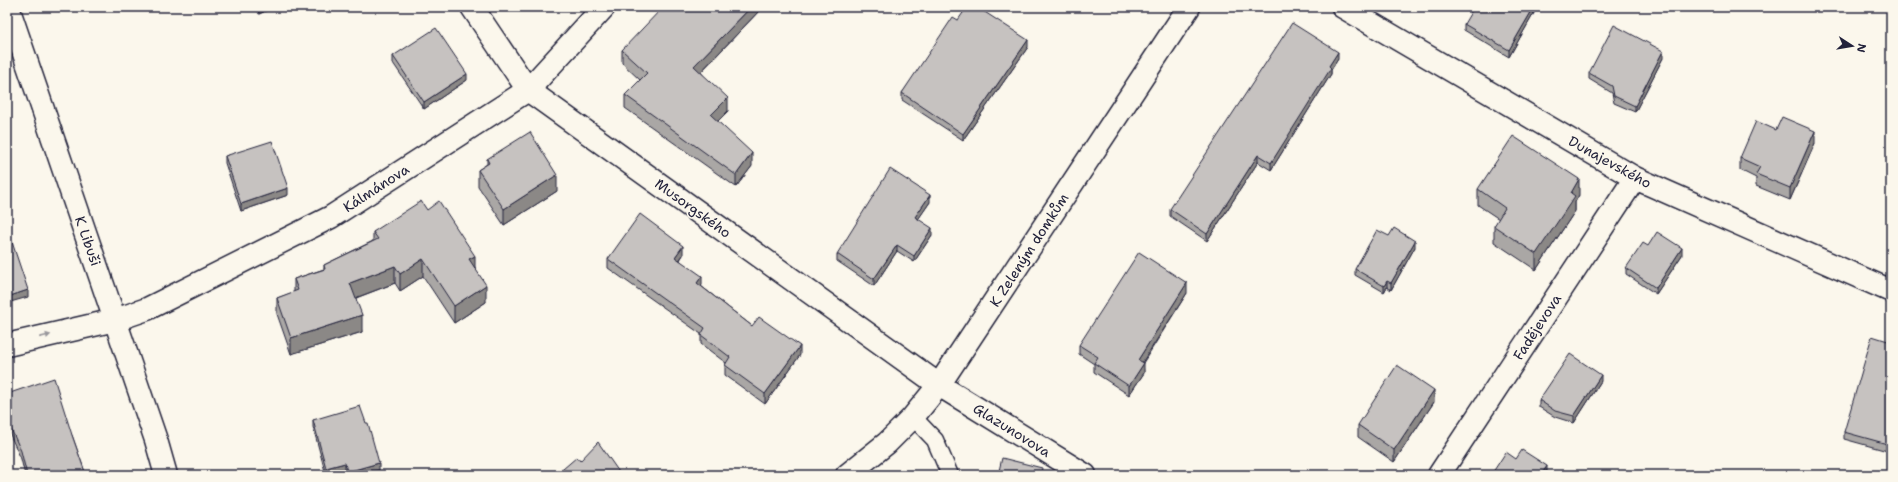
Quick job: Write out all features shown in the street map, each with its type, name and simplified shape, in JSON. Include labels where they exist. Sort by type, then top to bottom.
[{"type":"street","name":"K Libuši","points":[[8,7],[115,320],[166,475]]},
{"type":"street","name":"Musorgského","points":[[472,7],[528,90],[939,385]]},
{"type":"street","name":"Kálmánova","points":[[7,345],[115,320],[147,309],[331,217],[528,90],[604,7]]},
{"type":"street","name":"K Zeleným domkům","points":[[847,475],[887,443],[913,417],[939,385],[1189,7]]},
{"type":"street","name":"Dunajevského","points":[[1343,7],[1635,178],[1891,291]]},
{"type":"street","name":"Fadějevova","points":[[1439,475],[1635,178]]},
{"type":"street","name":"Glazunovova","points":[[939,385],[1085,475]]},
{"type":"lane","points":[[913,417],[935,440],[950,475]]},
{"type":"building","points":[[663,7],[751,7],[694,66],[728,98],[711,115],[752,153],[736,175],[625,95],[647,73],[622,50]]},
{"type":"building","points":[[967,7],[977,7],[1028,40],[963,134],[902,93],[953,17],[958,20]]},
{"type":"building","points":[[1474,7],[1534,7],[1509,50],[1464,24]]},
{"type":"building","points":[[1292,23],[1338,52],[1329,66],[1331,68],[1271,163],[1258,155],[1207,234],[1170,209]]},
{"type":"building","points":[[1614,25],[1663,51],[1635,106],[1614,96],[1612,86],[1589,73]]},
{"type":"building","points":[[436,28],[467,74],[424,102],[393,56]]},
{"type":"building","points":[[1782,117],[1815,131],[1790,188],[1756,174],[1760,167],[1740,158],[1756,121],[1776,130]]},
{"type":"building","points":[[530,132],[557,175],[504,209],[478,170],[489,163],[487,159]]},
{"type":"building","points":[[1513,136],[1579,179],[1571,193],[1575,196],[1536,254],[1494,226],[1505,208],[1478,189]]},
{"type":"building","points":[[272,141],[288,188],[241,204],[225,156]]},
{"type":"building","points":[[890,169],[930,195],[915,217],[932,228],[914,256],[897,245],[874,279],[837,254]]},
{"type":"building","points":[[421,201],[427,210],[439,201],[475,256],[469,259],[486,285],[454,306],[423,259],[400,274],[395,266],[350,283],[362,315],[291,338],[277,298],[298,290],[294,279],[325,269],[324,265],[378,239],[373,232]]},
{"type":"building","points":[[640,214],[683,246],[675,257],[702,276],[697,283],[752,326],[759,317],[800,346],[765,394],[725,365],[730,357],[701,335],[705,328],[608,259]]},
{"type":"building","points":[[1394,228],[1415,241],[1391,283],[1387,281],[1384,286],[1355,269],[1377,230],[1389,236]]},
{"type":"building","points":[[1657,232],[1682,248],[1656,288],[1626,268],[1643,243],[1648,246]]},
{"type":"building","points":[[11,239],[28,290],[7,297],[7,241]]},
{"type":"building","points":[[1139,252],[1187,283],[1138,360],[1144,363],[1129,386],[1094,363],[1098,357],[1079,345]]},
{"type":"building","points":[[1872,336],[1891,342],[1891,445],[1844,432]]},
{"type":"building","points":[[1570,354],[1601,375],[1574,416],[1555,411],[1539,400]]},
{"type":"building","points":[[1397,365],[1434,390],[1394,450],[1358,425]]},
{"type":"building","points":[[54,378],[86,475],[27,475],[21,451],[7,420],[7,394]]},
{"type":"building","points":[[360,406],[366,423],[368,423],[379,463],[347,472],[345,463],[326,468],[313,420]]},
{"type":"building","points":[[598,442],[621,475],[556,475],[577,457],[580,461]]},
{"type":"building","points":[[1522,450],[1547,466],[1541,475],[1491,475],[1506,452],[1516,459]]},
{"type":"building","points":[[1002,458],[1042,468],[1041,475],[998,475]]}]
